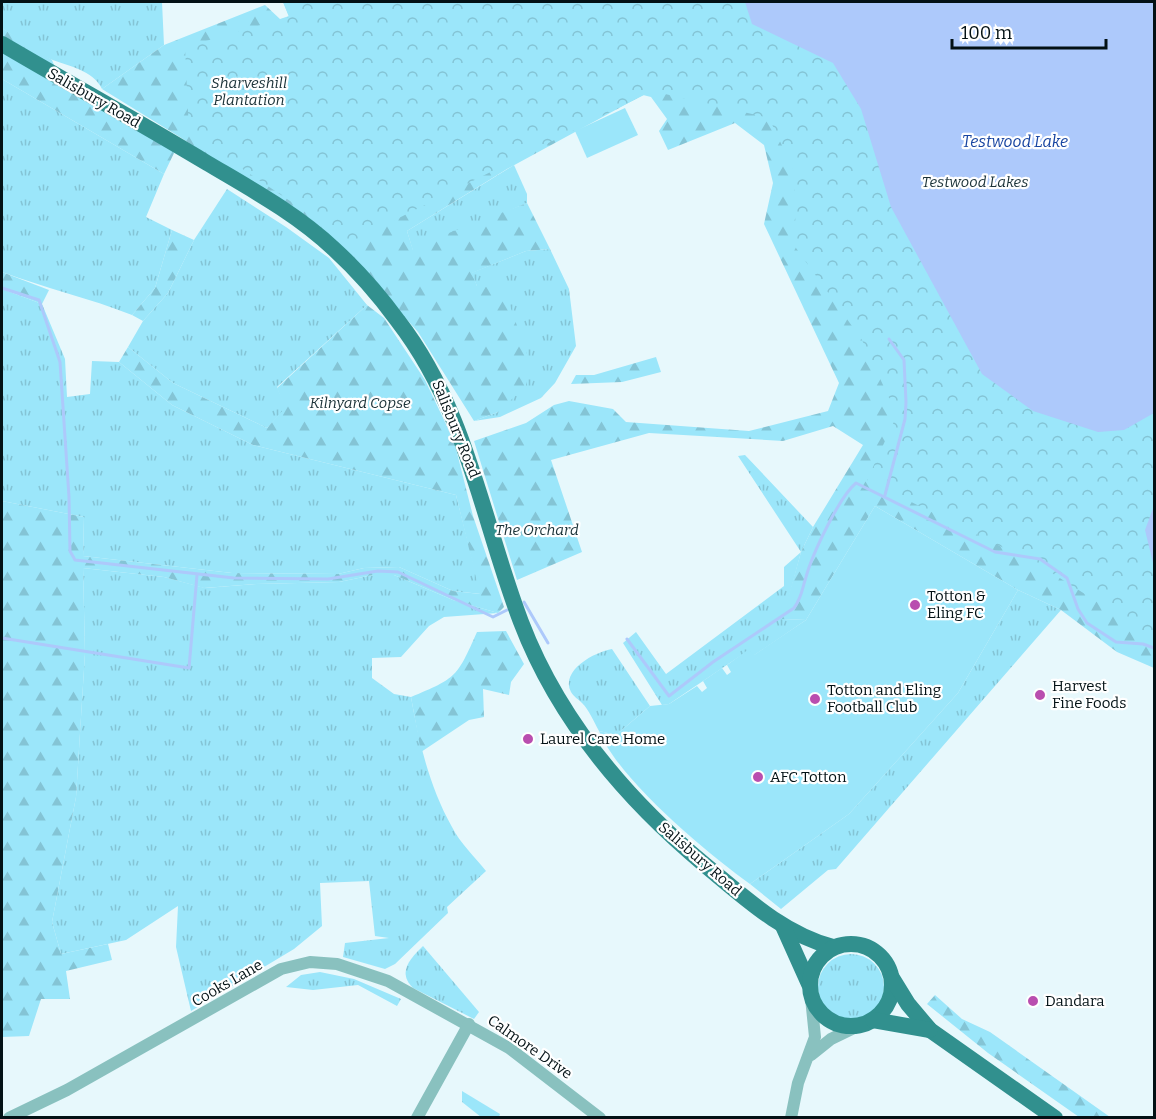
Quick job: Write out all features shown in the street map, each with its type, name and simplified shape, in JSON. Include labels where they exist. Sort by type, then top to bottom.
[{"type":"main road","name":"Salisbury Road","points":[[2,45],[283,209],[334,249],[367,282],[417,345],[449,407],[472,466],[521,622],[543,672],[566,712],[605,765],[659,824],[728,884],[783,926],[833,947]]},
{"type":"main road","name":"Salisbury Road","points":[[783,926],[810,992]]},
{"type":"main road","points":[[930,1030],[867,1022],[845,1026],[828,1019],[810,992],[813,966],[833,947],[854,943],[864,945],[884,959],[908,1004],[930,1030],[1055,1118]]},
{"type":"main road","points":[[867,1022],[886,1006],[892,987],[892,977]]},
{"type":"street","name":"Cooks Lane","points":[[9,1118],[57,1096],[262,979],[296,964],[338,964],[366,972],[470,1024]]},
{"type":"street","points":[[791,1118],[798,1083],[815,1037],[810,992]]},
{"type":"street","points":[[808,1058],[831,1039],[867,1022]]},
{"type":"street","name":"Calmore Drive","points":[[417,1118],[470,1024],[528,1060],[600,1118]]},
{"type":"green space","points":[[2,2],[162,2],[164,45],[102,89],[93,77],[44,56],[2,28]]},
{"type":"green space","name":"Sharveshill Plantation","points":[[283,2],[329,2],[568,66],[790,104],[1154,615],[1154,668],[1117,652],[1061,610],[1018,590],[875,506],[806,620],[782,619],[801,552],[813,527],[863,445],[833,426],[783,441],[649,433],[551,460],[582,552],[517,580],[474,441],[526,423],[554,405],[569,401],[613,409],[626,422],[749,431],[828,411],[839,383],[764,224],[773,183],[764,145],[735,123],[668,150],[659,131],[667,119],[651,97],[643,95],[507,169],[407,231],[413,250],[420,244],[527,203],[550,249],[526,251],[472,273],[477,286],[504,289],[528,357],[526,386],[498,412],[474,421],[418,332],[343,248],[183,139],[102,89],[164,45],[265,5],[280,19],[289,16]]},
{"type":"green space","name":"Testwood Lakes","points":[[283,2],[1154,2],[1154,638],[1044,568],[867,480],[897,415],[862,340],[796,248],[794,171],[769,118],[652,91],[351,242],[189,133],[185,47],[289,17]]},
{"type":"green space","points":[[2,28],[52,60],[62,85],[175,151],[164,174],[2,79]]},
{"type":"green space","points":[[2,79],[164,174],[146,217],[172,230],[155,288],[132,315],[2,272]]},
{"type":"green space","points":[[625,108],[638,135],[587,158],[575,131]]},
{"type":"green space","points":[[514,165],[527,194],[527,203],[413,251],[407,231]]},
{"type":"green space","points":[[227,189],[329,258],[367,305],[277,387],[286,408],[267,428],[173,383],[128,347],[143,321],[168,293],[194,240]]},
{"type":"green space","points":[[172,230],[194,240],[168,293],[143,321],[132,315],[155,288]]},
{"type":"green space","points":[[550,249],[569,289],[576,346],[555,383],[541,398],[500,417],[474,421],[498,412],[477,286],[471,273],[526,251]]},
{"type":"green space","points":[[2,272],[49,290],[42,304],[2,289]]},
{"type":"green space","points":[[2,289],[42,304],[65,359],[67,397],[90,394],[92,361],[119,362],[172,405],[253,445],[456,495],[481,594],[453,591],[399,567],[364,568],[338,574],[232,573],[83,556],[84,517],[2,501]]},
{"type":"green space","name":"Kilnyard Copse","points":[[367,305],[384,318],[425,380],[454,441],[473,516],[504,607],[498,613],[453,600],[394,575],[373,575],[339,582],[204,588],[164,577],[83,568],[85,653],[76,797],[52,922],[61,954],[108,944],[112,960],[66,971],[70,999],[41,999],[29,1036],[2,1037],[2,501],[84,517],[83,556],[232,573],[338,574],[364,568],[399,567],[453,591],[480,594],[456,495],[253,445],[172,405],[119,362],[128,347],[173,383],[267,428],[285,408],[277,388]]},
{"type":"green space","points":[[656,357],[661,372],[622,382],[571,384],[576,375],[594,375]]},
{"type":"green space","points":[[745,455],[813,527],[801,552],[738,456]]},
{"type":"green space","name":"Totton and Eling Football Club","points":[[875,506],[1018,590],[958,693],[849,814],[750,884],[711,854],[644,793],[609,750],[599,731],[616,735],[650,706],[669,704],[697,686],[702,692],[707,688],[703,681],[722,668],[727,675],[731,672],[727,665],[749,649],[754,655],[806,620]]},
{"type":"green space","points":[[801,552],[783,619],[806,620],[753,656],[749,650],[669,704],[662,705],[623,643],[636,632],[666,674],[784,586],[784,567]]},
{"type":"green space","points":[[83,568],[164,577],[205,588],[339,582],[373,575],[394,575],[453,600],[498,613],[444,617],[429,626],[401,657],[372,658],[372,678],[394,694],[411,697],[421,747],[437,796],[455,833],[486,871],[447,907],[448,913],[395,964],[385,969],[343,957],[345,943],[389,938],[375,936],[369,881],[320,883],[322,926],[294,949],[191,1011],[176,947],[178,906],[126,940],[61,954],[52,922],[76,797],[85,653]]},
{"type":"green space","points":[[1018,590],[1061,610],[836,869],[828,870],[781,909],[750,884],[849,814],[958,693]]},
{"type":"green space","points":[[506,631],[524,664],[511,682],[509,695],[483,689],[484,717],[469,720],[421,752],[411,697],[438,685],[454,674],[465,658],[477,632]]},
{"type":"green space","points":[[612,649],[650,706],[616,735],[599,731],[587,709],[571,692],[569,684],[570,676],[581,663]]},
{"type":"green space","points":[[423,946],[479,1012],[474,1019],[413,988],[408,982],[407,966]]},
{"type":"green space","points":[[851,954],[863,957],[874,964],[881,975],[884,987],[881,999],[874,1010],[863,1017],[851,1020],[839,1017],[828,1010],[821,999],[818,987],[821,975],[828,964],[839,957]]},
{"type":"green space","points":[[320,972],[354,979],[401,999],[397,1006],[358,985],[313,990],[286,987],[301,975]]},
{"type":"green space","points":[[935,995],[962,1019],[990,1032],[1110,1117],[1079,1117],[988,1053],[927,1004]]},
{"type":"green space","points":[[462,1091],[500,1114],[499,1117],[481,1117],[462,1102]]},
{"type":"water","name":"Testwood Lake","points":[[745,2],[1154,2],[1154,413],[1124,430],[1098,432],[1033,411],[982,374],[891,207],[861,109],[833,63],[752,24]]},
{"type":"water","points":[[1154,506],[1154,567],[1145,530]]},
{"type":"waterway","points":[[2,288],[39,300],[60,362],[69,497],[70,551],[75,560],[234,578],[328,579],[378,571],[398,572],[493,617],[507,610]]},
{"type":"waterway","points":[[885,495],[905,419],[906,402],[904,360],[889,339]]},
{"type":"waterway","points":[[627,639],[669,696],[713,662],[794,608],[820,541],[842,500],[856,483],[995,552],[1040,559],[1067,578],[1078,609],[1087,623],[1116,642],[1143,644],[1154,648]]},
{"type":"waterway","points":[[2,638],[189,668],[197,575]]},
{"type":"waterway","points":[[524,602],[548,643]]},
{"type":"place","name":"Totton & Eling FC","points":[[915,605]]},
{"type":"place","name":"Harvest Fine Foods","points":[[1040,695]]},
{"type":"place","name":"Totton and Eling Football Club","points":[[815,699]]},
{"type":"place","name":"Laurel Care Home","points":[[528,739]]},
{"type":"place","name":"AFC Totton","points":[[758,777]]},
{"type":"place","name":"Dandara","points":[[1033,1001]]},
{"type":"park label","name":"The Orchard","points":[[537,530]]}]
